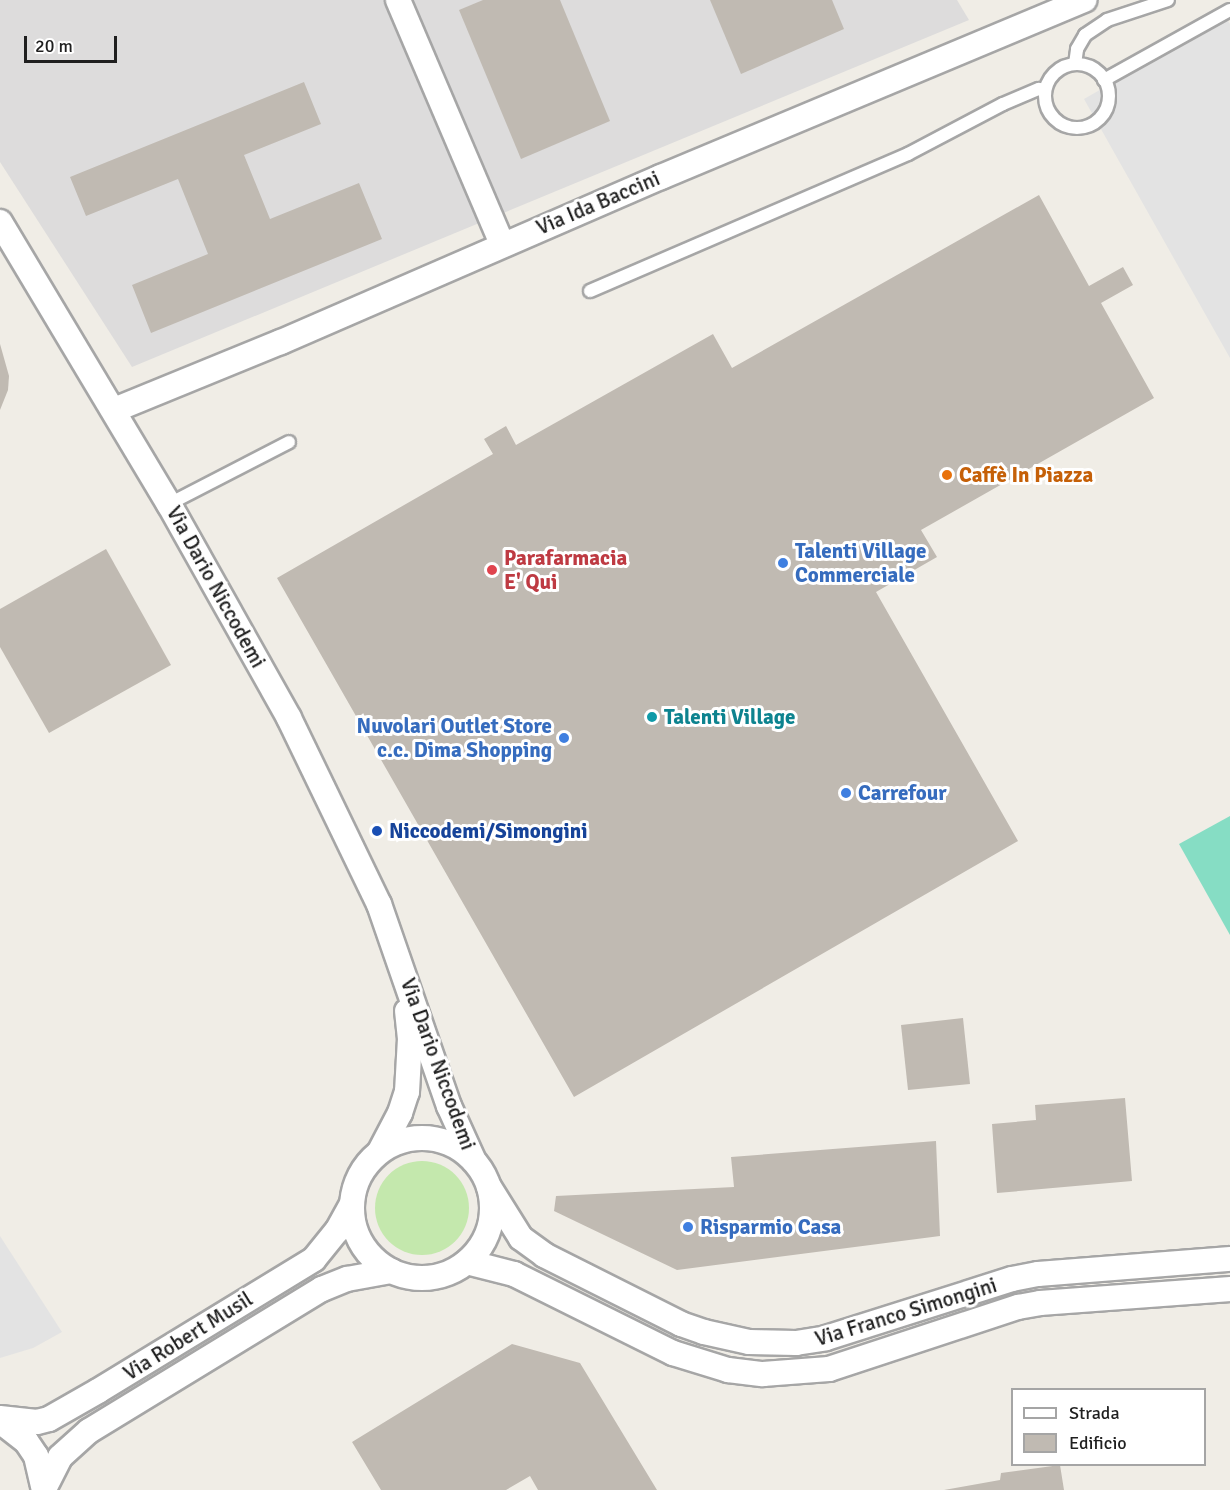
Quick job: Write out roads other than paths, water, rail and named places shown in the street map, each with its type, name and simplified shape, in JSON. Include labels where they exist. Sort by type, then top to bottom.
[{"type":"street","points":[[398,0],[502,244]]},
{"type":"street","name":"Via Ida Baccini","points":[[114,410],[280,342],[502,244],[1085,0]]},
{"type":"street","name":"Via Dario Niccodemi","points":[[0,222],[169,504],[294,728],[379,904],[449,1106],[474,1161]]},
{"type":"street","name":"Via Dario Niccodemi","points":[[380,1151],[400,1113],[409,1073],[410,1039],[402,967]]},
{"type":"street","points":[[422,1137],[441,1140],[457,1147],[474,1161],[489,1187],[492,1211],[490,1223],[478,1251],[467,1262],[448,1274],[430,1278],[409,1277],[391,1271],[378,1263],[363,1247],[354,1228],[351,1206],[354,1189],[364,1167],[380,1151],[402,1140],[422,1137]]},
{"type":"street","name":"Via Franco Simongini","points":[[489,1187],[521,1238],[544,1255],[681,1324],[704,1332],[749,1342],[796,1343],[826,1338],[1012,1279],[1038,1274],[1230,1259]]},
{"type":"street","name":"Via Robert Musil","points":[[0,1420],[37,1422],[49,1419],[98,1391],[314,1258],[338,1231],[351,1206]]},
{"type":"street","name":"Via Franco Simongini","points":[[467,1262],[514,1274],[673,1353],[728,1370],[763,1374],[805,1372],[851,1363],[1018,1307],[1040,1303],[1230,1289]]},
{"type":"street","name":"Via Robert Musil","points":[[44,1489],[60,1457],[89,1431],[322,1289],[347,1279],[391,1271]]},
{"type":"street","points":[[0,1420],[26,1441],[36,1456],[44,1489]]},
{"type":"lane","points":[[1076,64],[1077,49],[1085,34],[1107,20],[1168,0]]},
{"type":"lane","points":[[1104,80],[1230,10]]},
{"type":"lane","points":[[1076,64],[1090,67],[1104,80],[1108,90],[1106,110],[1092,124],[1072,128],[1054,119],[1045,101],[1045,91],[1054,73],[1076,64]]},
{"type":"lane","points":[[590,291],[908,154],[1003,104],[1039,89],[1045,91]]},
{"type":"lane","points":[[169,504],[289,442]]},
{"type":"place","name":"Caffè In Piazza","points":[[947,475]]},
{"type":"place","name":"Talenti Village Commerciale","points":[[783,563]]},
{"type":"place","name":"Parafarmacia E' Qui","points":[[492,570]]},
{"type":"place","name":"Talenti Village","points":[[652,717]]},
{"type":"place","name":"Nuvolari Outlet Store c.c. Dima Shopping","points":[[564,738]]},
{"type":"place","name":"Carrefour","points":[[846,793]]},
{"type":"place","name":"Niccodemi/Simongini","points":[[377,831]]},
{"type":"place","name":"Risparmio Casa","points":[[688,1227]]}]
